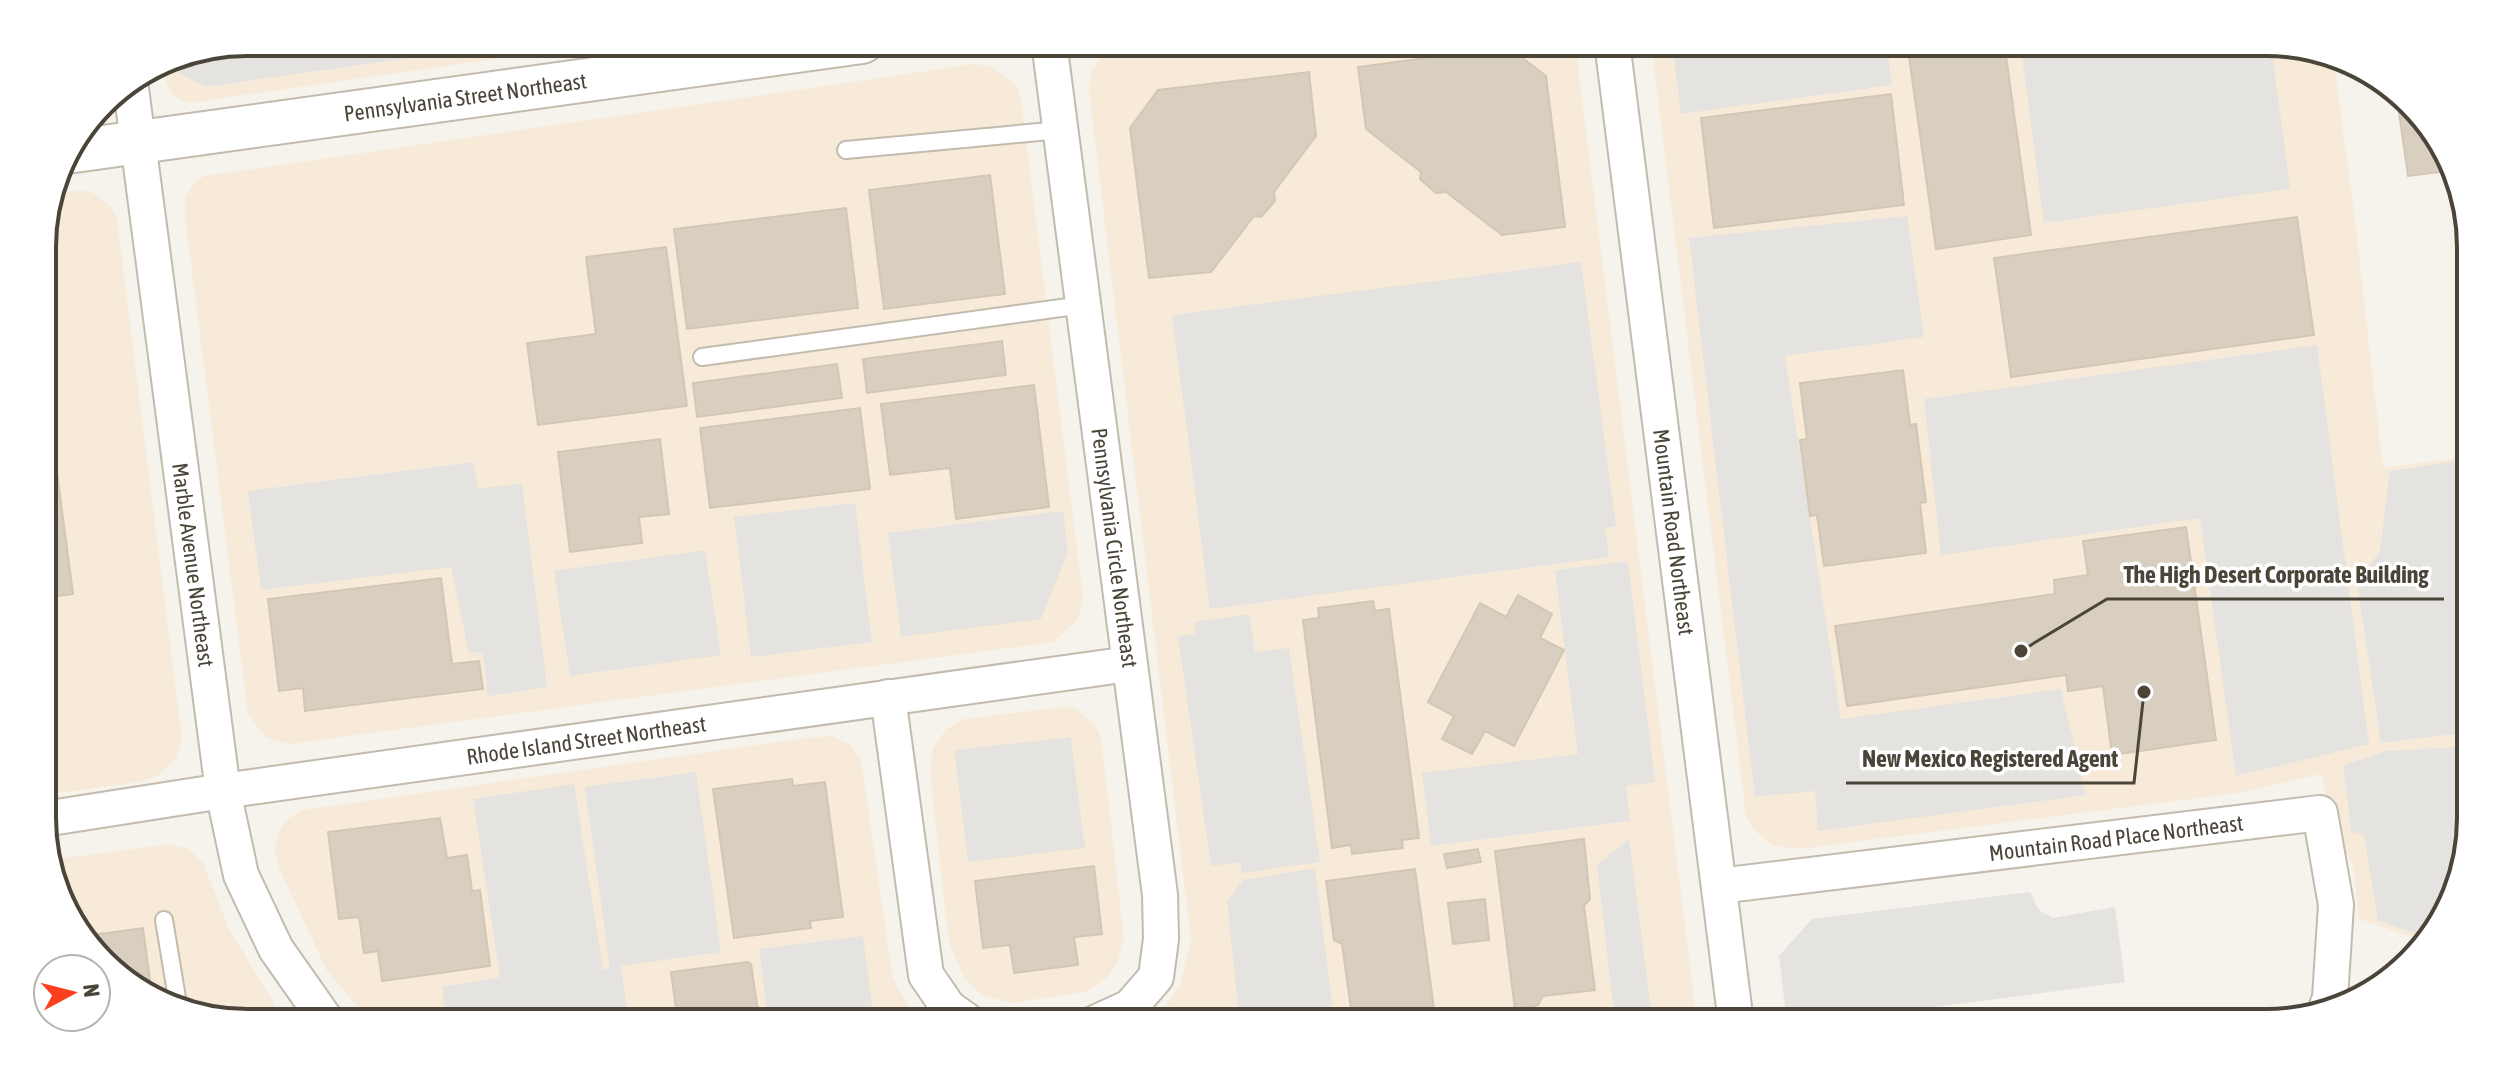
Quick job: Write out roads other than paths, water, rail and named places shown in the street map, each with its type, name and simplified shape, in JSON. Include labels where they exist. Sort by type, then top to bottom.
[{"type":"street","name":"Pennsylvania Street Northeast","points":[[83,149],[760,56]]},
{"type":"street","name":"Pennsylvania Circle Northeast","points":[[1051,56],[1160,895],[1161,939],[1156,977],[1126,1009]]},
{"type":"street","name":"Mountain Road Northeast","points":[[1614,56],[1734,1009]]},
{"type":"street","name":"Marble Avenue Northeast","points":[[132,95],[223,791],[241,875],[276,949],[318,1009]]},
{"type":"street","name":"Rhode Island Street Northeast","points":[[56,817],[1129,664]]},
{"type":"street","points":[[888,697],[926,975],[951,1009]]},
{"type":"street","name":"Mountain Road Place Northeast","points":[[1719,886],[2320,813],[2336,905],[2330,998]]},
{"type":"lane","points":[[846,150],[1060,130]]},
{"type":"lane","points":[[702,357],[1083,305]]},
{"type":"lane","points":[[164,920],[176,995]]},
{"type":"place","name":"The High Desert Corporate Building","points":[[2021,651]]},
{"type":"place","name":"New Mexico Registered Agent","points":[[2144,692]]}]
